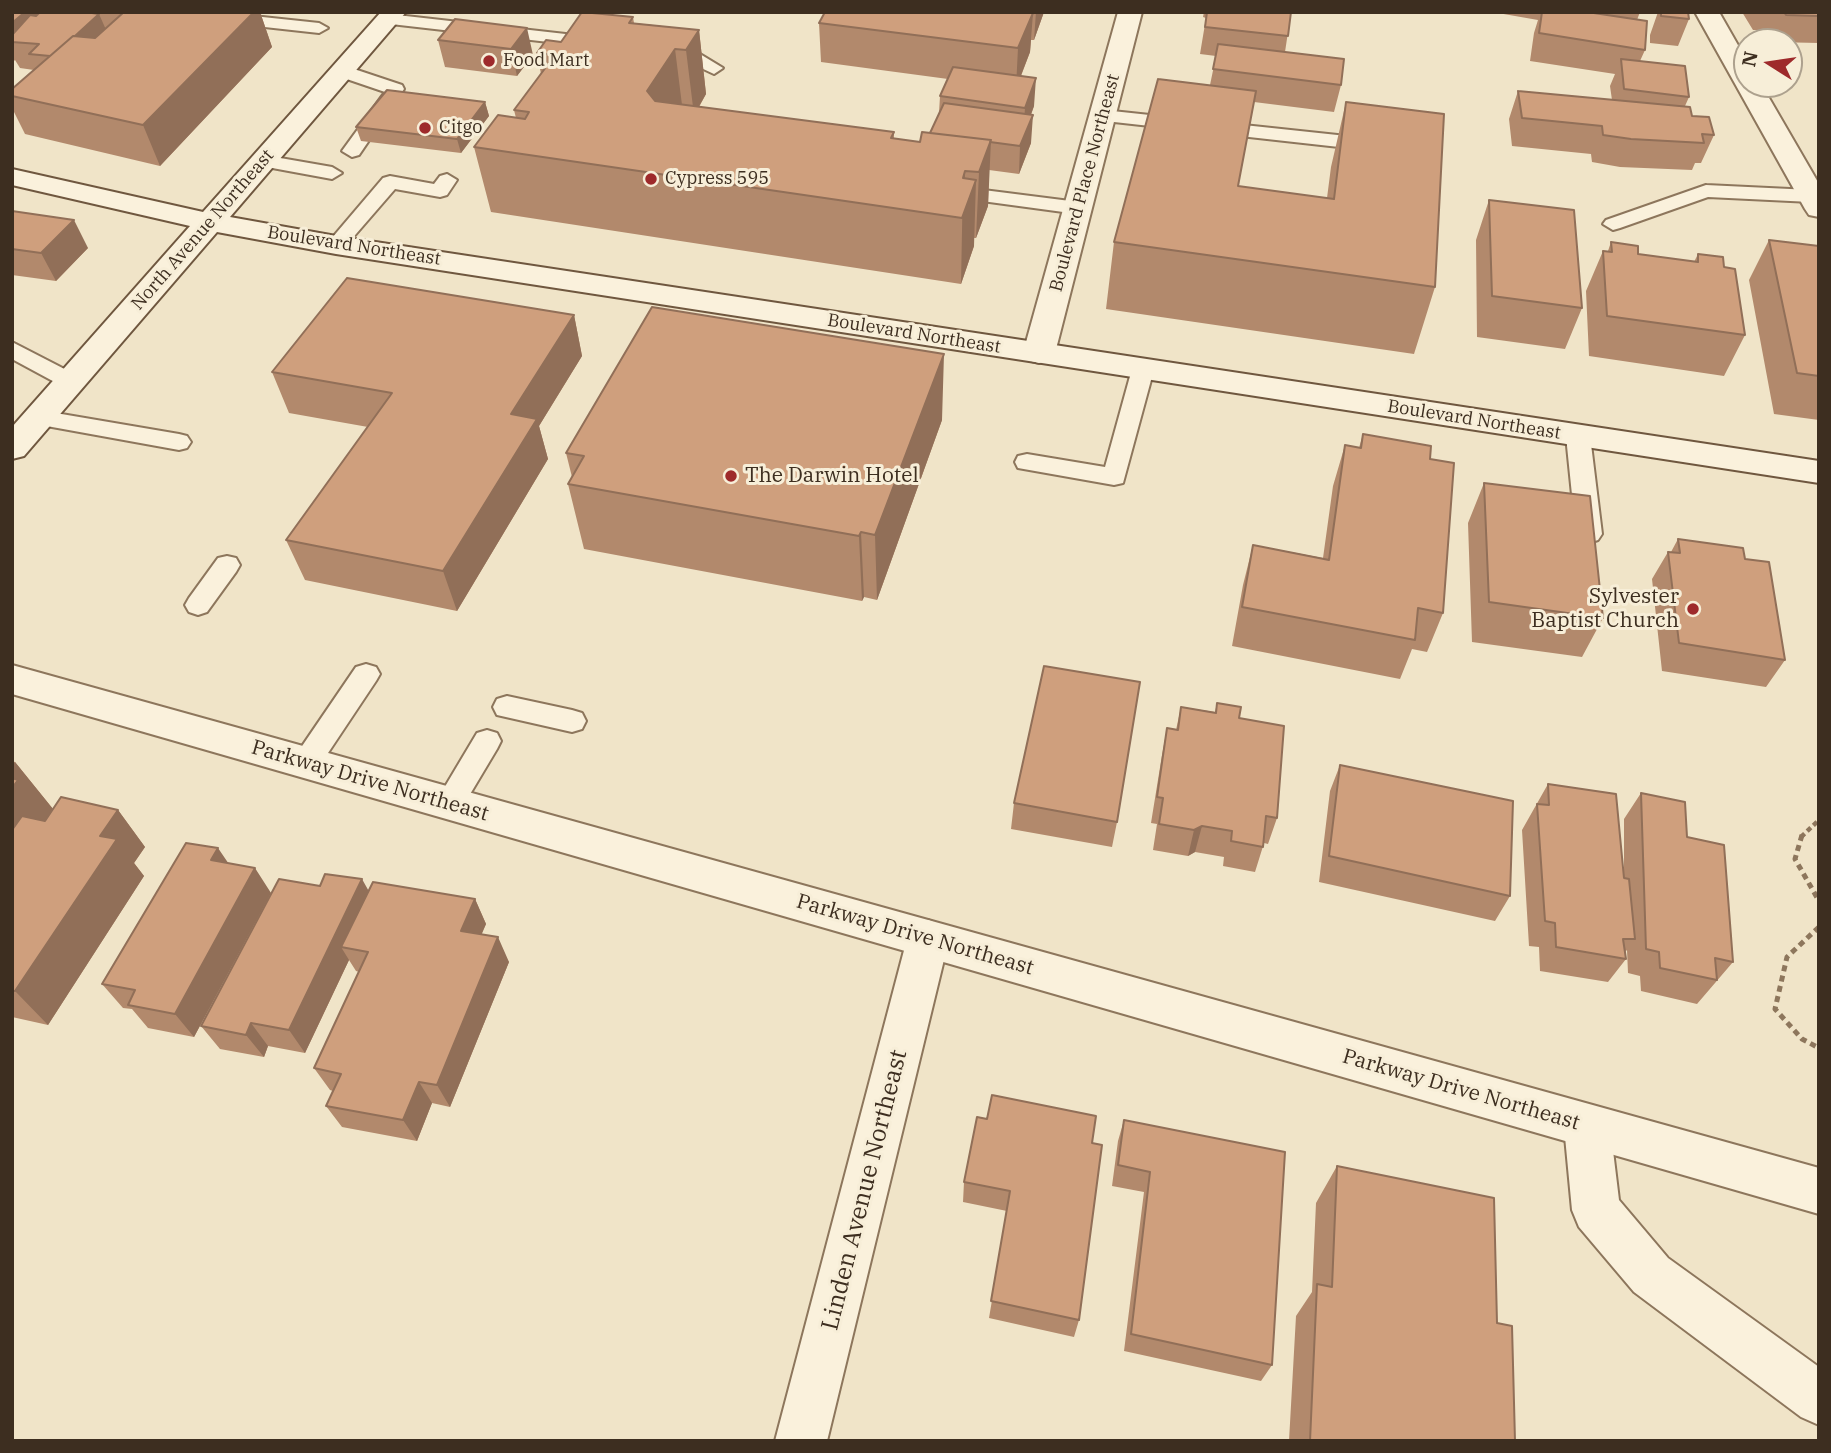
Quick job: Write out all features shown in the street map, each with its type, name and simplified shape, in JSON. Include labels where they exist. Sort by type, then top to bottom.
[{"type":"street","name":"Boulevard Place Northeast","points":[[1039,353],[1130,12]]},
{"type":"street","points":[[1707,12],[1733,59]]},
{"type":"street","name":"North Avenue Northeast","points":[[12,448],[391,14]]},
{"type":"street","points":[[1755,98],[1815,203]]},
{"type":"street","name":"Boulevard Northeast","points":[[12,177],[209,222],[336,244],[1819,472]]},
{"type":"street","name":"Parkway Drive Northeast","points":[[12,680],[1819,1191]]},
{"type":"street","name":"Linden Avenue Northeast","points":[[801,1441],[928,939]]},
{"type":"street","points":[[1587,1126],[1596,1210],[1651,1275],[1819,1399]]},
{"type":"lane","points":[[391,14],[619,45]]},
{"type":"lane","points":[[207,16],[319,28]]},
{"type":"lane","points":[[646,48],[690,55],[714,68]]},
{"type":"lane","points":[[342,71],[395,89],[352,151]]},
{"type":"lane","points":[[1103,116],[1389,146],[1389,133]]},
{"type":"lane","points":[[263,161],[332,173]]},
{"type":"lane","points":[[336,244],[390,182],[440,191],[447,180]]},
{"type":"lane","points":[[927,188],[1078,208]]},
{"type":"lane","points":[[1613,224],[1706,191],[1815,203]]},
{"type":"lane","points":[[12,349],[70,381]]},
{"type":"lane","points":[[1027,462],[1114,477],[1143,369]]},
{"type":"lane","points":[[38,418],[179,442]]},
{"type":"lane","points":[[1578,436],[1591,556]]},
{"type":"lane","points":[[198,605],[227,565]]},
{"type":"lane","points":[[306,763],[366,674]]},
{"type":"lane","points":[[507,706],[572,721]]},
{"type":"lane","points":[[450,803],[487,741]]},
{"type":"path","points":[[1819,820],[1802,834],[1794,859],[1819,901]]},
{"type":"path","points":[[1819,927],[1815,934],[1787,957],[1775,1009],[1802,1039],[1819,1048]]},
{"type":"building","points":[[12,12],[25,12],[12,23]]},
{"type":"building","points":[[40,12],[99,14],[50,56],[29,54],[39,44],[12,42],[12,35],[30,15],[36,16]]},
{"type":"building","points":[[124,12],[254,12],[143,125],[12,96],[12,89],[73,36],[95,38]]},
{"type":"building","points":[[582,12],[633,17],[629,23],[699,30],[686,50],[675,49],[647,91],[655,101],[894,132],[891,138],[920,142],[922,132],[991,140],[979,172],[965,171],[963,178],[976,180],[962,218],[474,147],[498,115],[525,119],[529,112],[514,110],[555,55],[537,53],[546,40],[561,42]]},
{"type":"building","points":[[825,12],[1033,13],[1018,48],[819,23]]},
{"type":"building","points":[[1207,12],[1291,12],[1288,36],[1205,27]]},
{"type":"building","points":[[1542,12],[1587,12],[1647,21],[1645,50],[1539,33]]},
{"type":"building","points":[[1661,12],[1688,12],[1689,19],[1661,16]]},
{"type":"building","points":[[1784,12],[1819,12],[1819,16],[1786,15]]},
{"type":"building","points":[[455,19],[527,28],[511,49],[438,40]]},
{"type":"building","points":[[1218,44],[1344,59],[1341,85],[1213,69]]},
{"type":"building","points":[[1621,59],[1685,66],[1689,97],[1624,89]]},
{"type":"building","points":[[953,67],[1036,78],[1025,108],[940,96]]},
{"type":"building","points":[[1158,79],[1256,91],[1238,186],[1334,199],[1346,102],[1444,114],[1435,287],[1114,242]]},
{"type":"building","points":[[387,90],[485,102],[457,139],[356,127]]},
{"type":"building","points":[[1518,91],[1690,107],[1692,116],[1709,117],[1714,135],[1702,134],[1704,143],[1631,139],[1603,135],[1602,126],[1522,118]]},
{"type":"building","points":[[944,103],[1033,115],[1020,146],[930,133]]},
{"type":"building","points":[[1489,200],[1574,210],[1582,308],[1492,296]]},
{"type":"building","points":[[12,211],[74,220],[41,253],[12,249]]},
{"type":"building","points":[[1769,240],[1819,246],[1819,376],[1797,373]]},
{"type":"building","points":[[1611,242],[1638,246],[1638,254],[1698,262],[1698,254],[1723,257],[1724,267],[1735,269],[1745,335],[1607,316],[1603,251],[1612,252]]},
{"type":"building","points":[[347,278],[574,315],[511,414],[537,419],[443,571],[286,540],[392,393],[272,372]]},
{"type":"building","points":[[652,307],[944,354],[875,535],[861,532],[859,536],[568,484],[584,456],[566,453]]},
{"type":"building","points":[[1363,434],[1431,446],[1430,459],[1454,463],[1443,613],[1418,608],[1415,640],[1242,607],[1253,545],[1329,560],[1345,445],[1361,448]]},
{"type":"building","points":[[1484,483],[1590,496],[1603,618],[1489,602]]},
{"type":"building","points":[[1678,539],[1743,548],[1745,559],[1769,562],[1785,660],[1679,643],[1668,552],[1680,553]]},
{"type":"building","points":[[1044,666],[1140,682],[1117,822],[1014,803]]},
{"type":"building","points":[[1217,703],[1241,707],[1239,718],[1284,726],[1277,818],[1266,816],[1263,847],[1231,841],[1232,831],[1202,826],[1194,830],[1159,824],[1163,798],[1157,797],[1167,728],[1178,730],[1181,707],[1216,713]]},
{"type":"building","points":[[1340,765],[1513,801],[1510,896],[1329,856]]},
{"type":"building","points":[[1548,784],[1616,794],[1624,878],[1629,879],[1635,939],[1623,939],[1626,959],[1556,947],[1555,923],[1545,921],[1537,804],[1549,805]]},
{"type":"building","points":[[1641,793],[1685,802],[1687,837],[1724,845],[1733,962],[1715,958],[1717,980],[1660,968],[1659,952],[1646,949]]},
{"type":"building","points":[[61,797],[118,810],[100,836],[117,839],[15,991],[12,991],[12,830],[22,816],[45,821]]},
{"type":"building","points":[[186,843],[218,848],[211,860],[255,868],[175,1014],[128,1005],[135,990],[102,984]]},
{"type":"building","points":[[325,874],[362,879],[289,1030],[251,1023],[246,1035],[201,1026],[279,879],[320,886]]},
{"type":"building","points":[[373,882],[475,899],[461,931],[498,937],[437,1085],[419,1082],[403,1120],[326,1106],[341,1074],[314,1068],[368,952],[341,947]]},
{"type":"building","points":[[992,1095],[1096,1116],[1092,1143],[1102,1145],[1079,1320],[991,1301],[1010,1191],[964,1182],[977,1117],[987,1119]]},
{"type":"building","points":[[1124,1120],[1285,1152],[1272,1365],[1131,1334],[1150,1172],[1118,1165]]},
{"type":"building","points":[[1337,1166],[1494,1198],[1497,1323],[1512,1326],[1515,1441],[1310,1441],[1317,1284],[1332,1287]]},
{"type":"place","name":"Food Mart","points":[[489,61]]},
{"type":"place","name":"Citgo","points":[[425,128]]},
{"type":"place","name":"Cypress 595","points":[[651,179]]},
{"type":"place","name":"The Darwin Hotel","points":[[731,476]]},
{"type":"place","name":"Sylvester Baptist Church","points":[[1693,609]]}]
